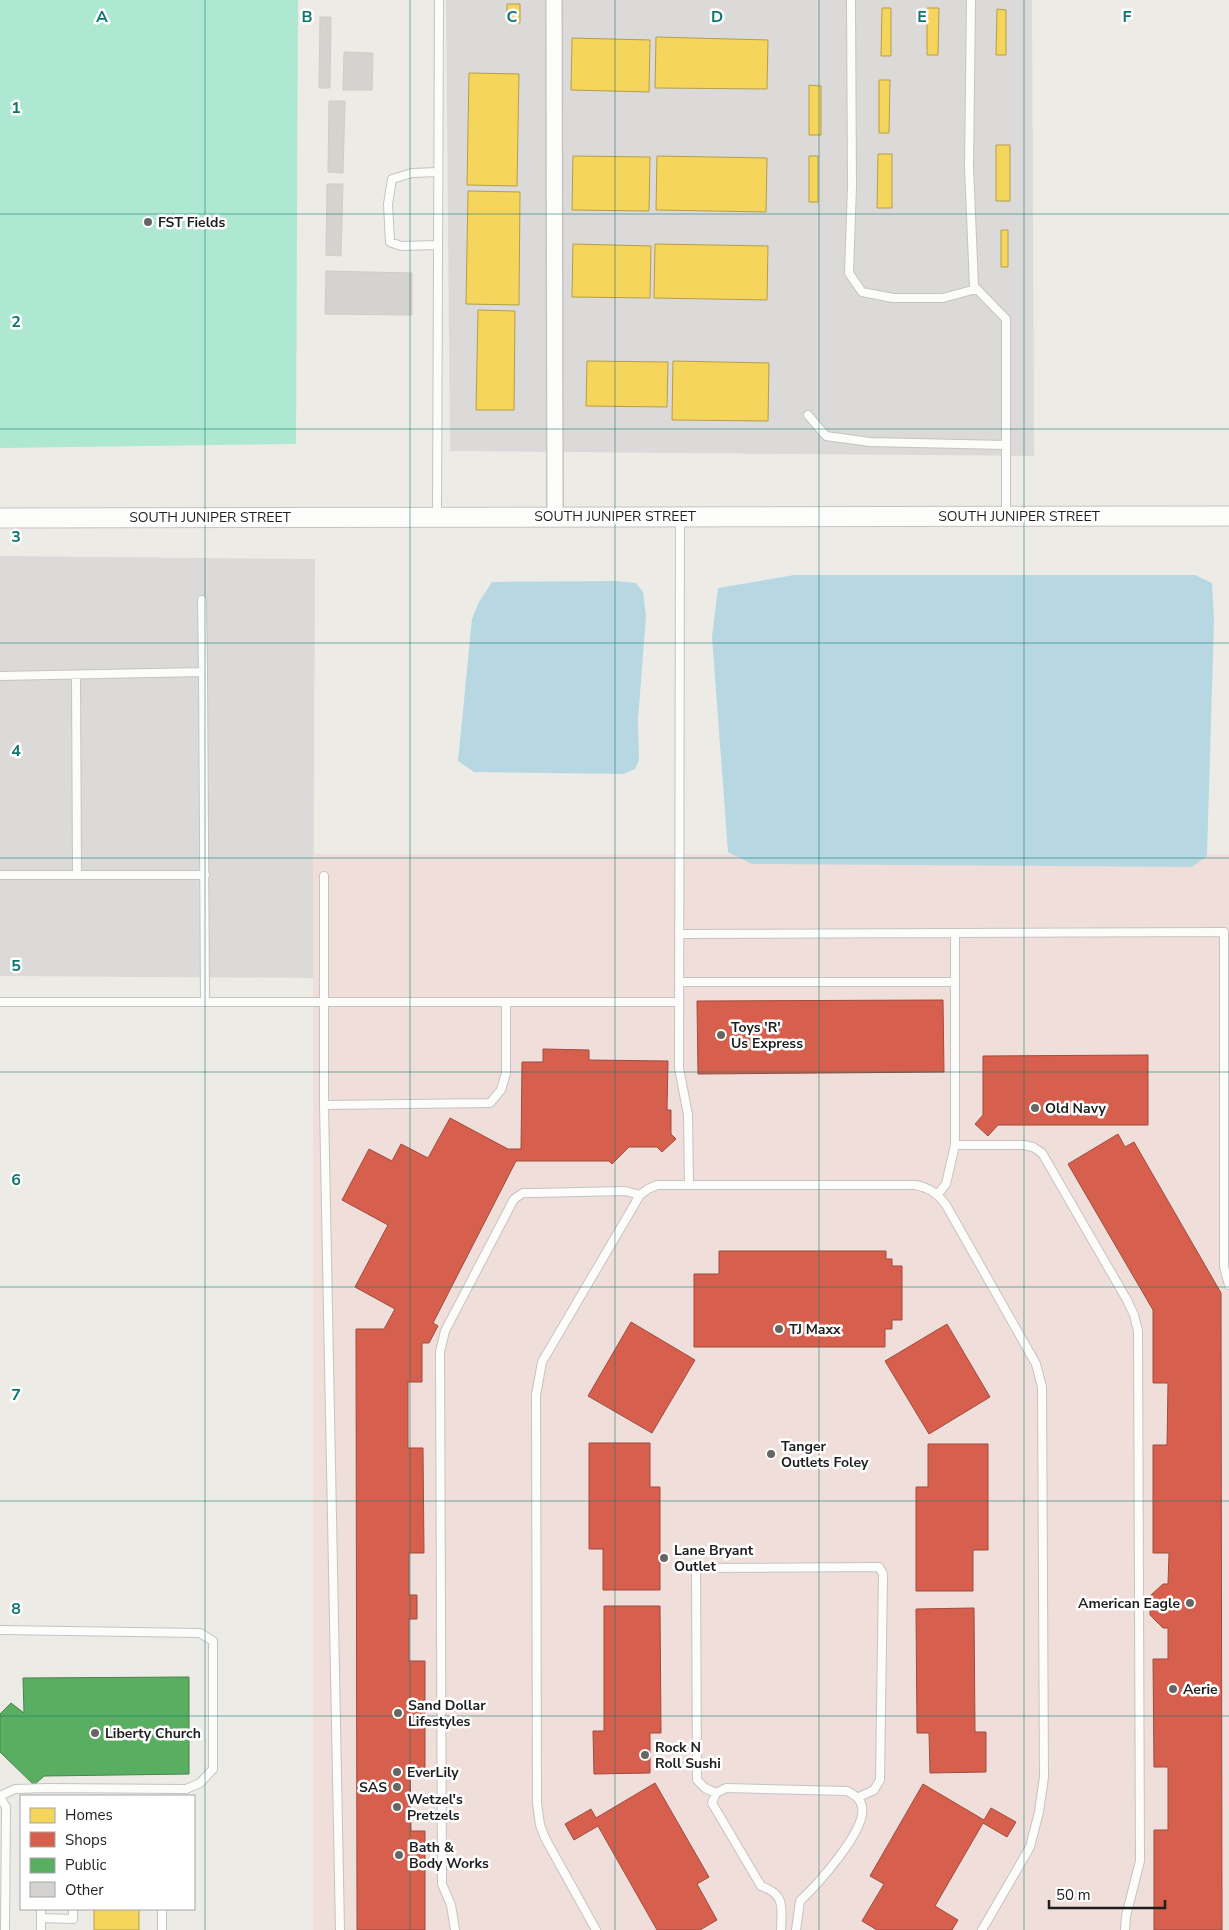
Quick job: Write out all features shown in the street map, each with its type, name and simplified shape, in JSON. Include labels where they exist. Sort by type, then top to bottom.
[{"type":"street","points":[[554,0],[555,516]]},
{"type":"street","name":"SOUTH JUNIPER STREET","points":[[0,518],[1229,516]]},
{"type":"lane","points":[[436,517],[439,0]]},
{"type":"lane","points":[[851,0],[852,186],[849,273],[862,292],[893,298],[942,298],[976,289]]},
{"type":"lane","points":[[971,0],[969,167],[974,286],[1006,319],[1006,515]]},
{"type":"lane","points":[[438,172],[412,173],[392,179],[388,204],[390,242],[401,246],[438,245]]},
{"type":"lane","points":[[808,414],[826,436],[870,442],[1006,445]]},
{"type":"lane","points":[[680,516],[679,1068],[688,1115],[689,1185]]},
{"type":"lane","points":[[202,600],[205,1002]]},
{"type":"lane","points":[[0,676],[203,672]]},
{"type":"lane","points":[[76,675],[77,875]]},
{"type":"lane","points":[[0,875],[205,876]]},
{"type":"lane","points":[[324,876],[322,1002],[340,1930]]},
{"type":"lane","points":[[679,934],[1224,932],[1224,1267],[1229,1285]]},
{"type":"lane","points":[[938,1194],[946,1184],[956,1145],[956,933]]},
{"type":"lane","points":[[679,982],[956,982]]},
{"type":"lane","points":[[0,1002],[679,1002]]},
{"type":"lane","points":[[324,1105],[490,1103],[501,1090],[506,1073],[506,1002]]},
{"type":"lane","points":[[956,1145],[1024,1146],[1033,1147],[1042,1153],[1127,1300],[1134,1315],[1138,1332],[1140,1861],[1126,1916],[1125,1930]]},
{"type":"lane","points":[[596,1930],[545,1838],[540,1825],[537,1803],[536,1394],[542,1362],[640,1196],[648,1188],[657,1185],[915,1185],[928,1188],[938,1194],[946,1205],[1036,1364],[1042,1387],[1044,1408],[1044,1777],[1039,1812],[1030,1847],[982,1930]]},
{"type":"lane","points":[[455,1930],[451,1905],[442,1884],[440,1352],[444,1331],[514,1199],[524,1194],[534,1193],[625,1190],[640,1196]]},
{"type":"lane","points":[[716,1793],[705,1788],[697,1780],[696,1568],[879,1567],[883,1574],[880,1780],[874,1790],[859,1797]]},
{"type":"lane","points":[[0,1630],[200,1633],[213,1641],[213,1769],[200,1783],[186,1789],[15,1789],[0,1796],[6,1807],[5,1930]]},
{"type":"lane","points":[[781,1930],[782,1902],[774,1890],[761,1886],[718,1817],[712,1804],[716,1793],[726,1788],[835,1790],[847,1791],[859,1797],[862,1808],[861,1823],[818,1884],[800,1901],[796,1930]]},
{"type":"lane","points":[[41,1910],[41,1930]]},
{"type":"lane","points":[[41,1918],[73,1919],[73,1910]]},
{"type":"lane","points":[[162,1910],[162,1930]]},
{"type":"shaded area","points":[[446,0],[1032,0],[1034,456],[450,451]]},
{"type":"shaded area","points":[[0,556],[315,559],[313,978],[0,976]]},
{"type":"shaded area","name":"Tanger Outlets Foley","points":[[313,854],[1229,854],[1229,1930],[313,1930]]},
{"type":"green space","name":"FST Fields","points":[[0,0],[298,0],[296,444],[0,448]]},
{"type":"water","points":[[794,575],[1195,575],[1212,583],[1214,621],[1207,856],[1192,867],[752,864],[728,852],[712,637],[718,588]]},
{"type":"water","points":[[616,581],[636,583],[643,592],[646,616],[638,720],[639,760],[635,769],[623,774],[474,772],[458,761],[472,619],[479,602],[492,582]]},
{"type":"building: Homes","points":[[507,4],[520,4],[520,23],[507,22]]},
{"type":"building: Homes","points":[[882,8],[891,8],[891,56],[881,56]]},
{"type":"building: Homes","points":[[927,8],[939,8],[938,55],[927,55]]},
{"type":"building: Homes","points":[[997,9],[1006,10],[1006,55],[996,55]]},
{"type":"building: Homes","points":[[656,37],[768,40],[767,89],[655,88]]},
{"type":"building: Homes","points":[[572,38],[650,40],[649,92],[571,90]]},
{"type":"building: Homes","points":[[469,73],[519,74],[517,186],[467,185]]},
{"type":"building: Homes","points":[[879,80],[890,80],[889,133],[879,133]]},
{"type":"building: Homes","points":[[809,85],[821,86],[821,135],[809,135]]},
{"type":"building: Homes","points":[[996,145],[1010,145],[1010,201],[996,201]]},
{"type":"building: Homes","points":[[878,154],[892,154],[892,208],[877,208]]},
{"type":"building: Homes","points":[[573,156],[650,157],[649,211],[572,210]]},
{"type":"building: Homes","points":[[657,156],[767,158],[766,212],[656,210]]},
{"type":"building: Homes","points":[[809,156],[818,156],[818,202],[809,202]]},
{"type":"building: Homes","points":[[468,191],[520,192],[519,305],[466,304]]},
{"type":"building: Homes","points":[[1001,230],[1008,230],[1008,267],[1001,267]]},
{"type":"building: Homes","points":[[573,244],[651,246],[650,298],[572,297]]},
{"type":"building: Homes","points":[[655,244],[768,246],[767,300],[654,298]]},
{"type":"building: Homes","points":[[478,310],[515,311],[514,410],[476,410]]},
{"type":"building: Homes","points":[[587,361],[668,362],[667,407],[586,406]]},
{"type":"building: Homes","points":[[673,361],[769,363],[768,421],[672,420]]},
{"type":"building: Homes","points":[[94,1910],[139,1910],[139,1930],[94,1930]]},
{"type":"building: Shops","points":[[943,1000],[944,1072],[698,1074],[697,1001]]},
{"type":"building: Shops","points":[[543,1049],[589,1050],[589,1060],[668,1061],[667,1110],[671,1110],[671,1134],[676,1139],[662,1152],[657,1147],[629,1147],[612,1164],[609,1161],[516,1161],[433,1323],[438,1326],[429,1343],[422,1343],[422,1382],[408,1382],[408,1448],[423,1448],[424,1553],[409,1553],[409,1595],[417,1595],[417,1619],[409,1619],[409,1661],[425,1661],[425,1768],[410,1768],[411,1831],[425,1831],[425,1930],[357,1930],[356,1329],[384,1329],[395,1309],[355,1287],[388,1225],[342,1200],[369,1149],[392,1161],[401,1144],[428,1158],[450,1118],[508,1149],[521,1149],[522,1062],[543,1062]]},
{"type":"building: Shops","points":[[1148,1055],[1148,1125],[998,1125],[988,1136],[975,1124],[983,1115],[983,1056]]},
{"type":"building: Shops","points":[[1118,1134],[1125,1147],[1134,1142],[1221,1293],[1222,1930],[1154,1930],[1154,1830],[1168,1830],[1168,1767],[1154,1767],[1153,1659],[1168,1659],[1168,1628],[1163,1628],[1150,1615],[1150,1596],[1163,1584],[1168,1584],[1169,1553],[1153,1553],[1153,1445],[1167,1445],[1168,1383],[1153,1383],[1153,1310],[1068,1164]]},
{"type":"building: Shops","points":[[719,1251],[886,1251],[886,1259],[892,1259],[892,1266],[902,1266],[902,1320],[892,1320],[892,1329],[885,1329],[885,1347],[694,1347],[694,1274],[719,1274]]},
{"type":"building: Shops","points":[[631,1322],[695,1360],[652,1433],[588,1396]]},
{"type":"building: Shops","points":[[947,1324],[990,1397],[929,1434],[885,1361]]},
{"type":"building: Shops","points":[[589,1443],[650,1443],[650,1487],[660,1487],[660,1590],[603,1590],[603,1549],[589,1549]]},
{"type":"building: Shops","points":[[928,1444],[988,1444],[988,1550],[973,1550],[973,1591],[916,1591],[916,1487],[928,1487]]},
{"type":"building: Shops","points":[[604,1606],[660,1606],[661,1733],[650,1733],[650,1773],[594,1774],[593,1731],[604,1731]]},
{"type":"building: Shops","points":[[974,1608],[975,1732],[986,1732],[986,1772],[930,1773],[929,1733],[917,1733],[916,1609]]},
{"type":"building: Shops","points":[[655,1783],[709,1877],[697,1884],[717,1920],[700,1930],[657,1930],[598,1826],[574,1840],[565,1824],[591,1809],[596,1818]]},
{"type":"building: Shops","points":[[923,1784],[984,1820],[991,1808],[1016,1822],[1007,1837],[983,1823],[935,1906],[958,1920],[952,1930],[877,1930],[862,1921],[884,1884],[870,1876]]},
{"type":"building: Public","name":"Liberty Church","points":[[189,1677],[189,1774],[44,1776],[34,1785],[0,1752],[0,1714],[11,1703],[24,1713],[23,1678]]},
{"type":"building: Other","points":[[320,17],[331,17],[330,88],[319,88]]},
{"type":"building: Other","points":[[344,52],[373,53],[372,90],[343,90]]},
{"type":"building: Other","points":[[329,101],[345,101],[343,173],[328,172]]},
{"type":"building: Other","points":[[327,184],[343,184],[341,256],[326,255]]},
{"type":"building: Other","points":[[326,271],[412,273],[412,315],[325,314]]},
{"type":"place","name":"FST Fields","points":[[148,222]]},
{"type":"place","name":"Toys 'R' Us Express","points":[[721,1035]]},
{"type":"place","name":"Old Navy","points":[[1035,1108]]},
{"type":"place","name":"TJ Maxx","points":[[779,1329]]},
{"type":"place","name":"Tanger Outlets Foley","points":[[771,1454]]},
{"type":"place","name":"Lane Bryant Outlet","points":[[664,1558]]},
{"type":"place","name":"American Eagle","points":[[1190,1603]]},
{"type":"place","name":"Aerie","points":[[1173,1689]]},
{"type":"place","name":"Sand Dollar Lifestyles","points":[[398,1713]]},
{"type":"place","name":"Liberty Church","points":[[95,1733]]},
{"type":"place","name":"Rock N Roll Sushi","points":[[645,1755]]},
{"type":"place","name":"EverLily","points":[[397,1772]]},
{"type":"place","name":"SAS","points":[[397,1787]]},
{"type":"place","name":"Wetzel's Pretzels","points":[[397,1807]]},
{"type":"place","name":"Bath & Body Works","points":[[399,1855]]}]
